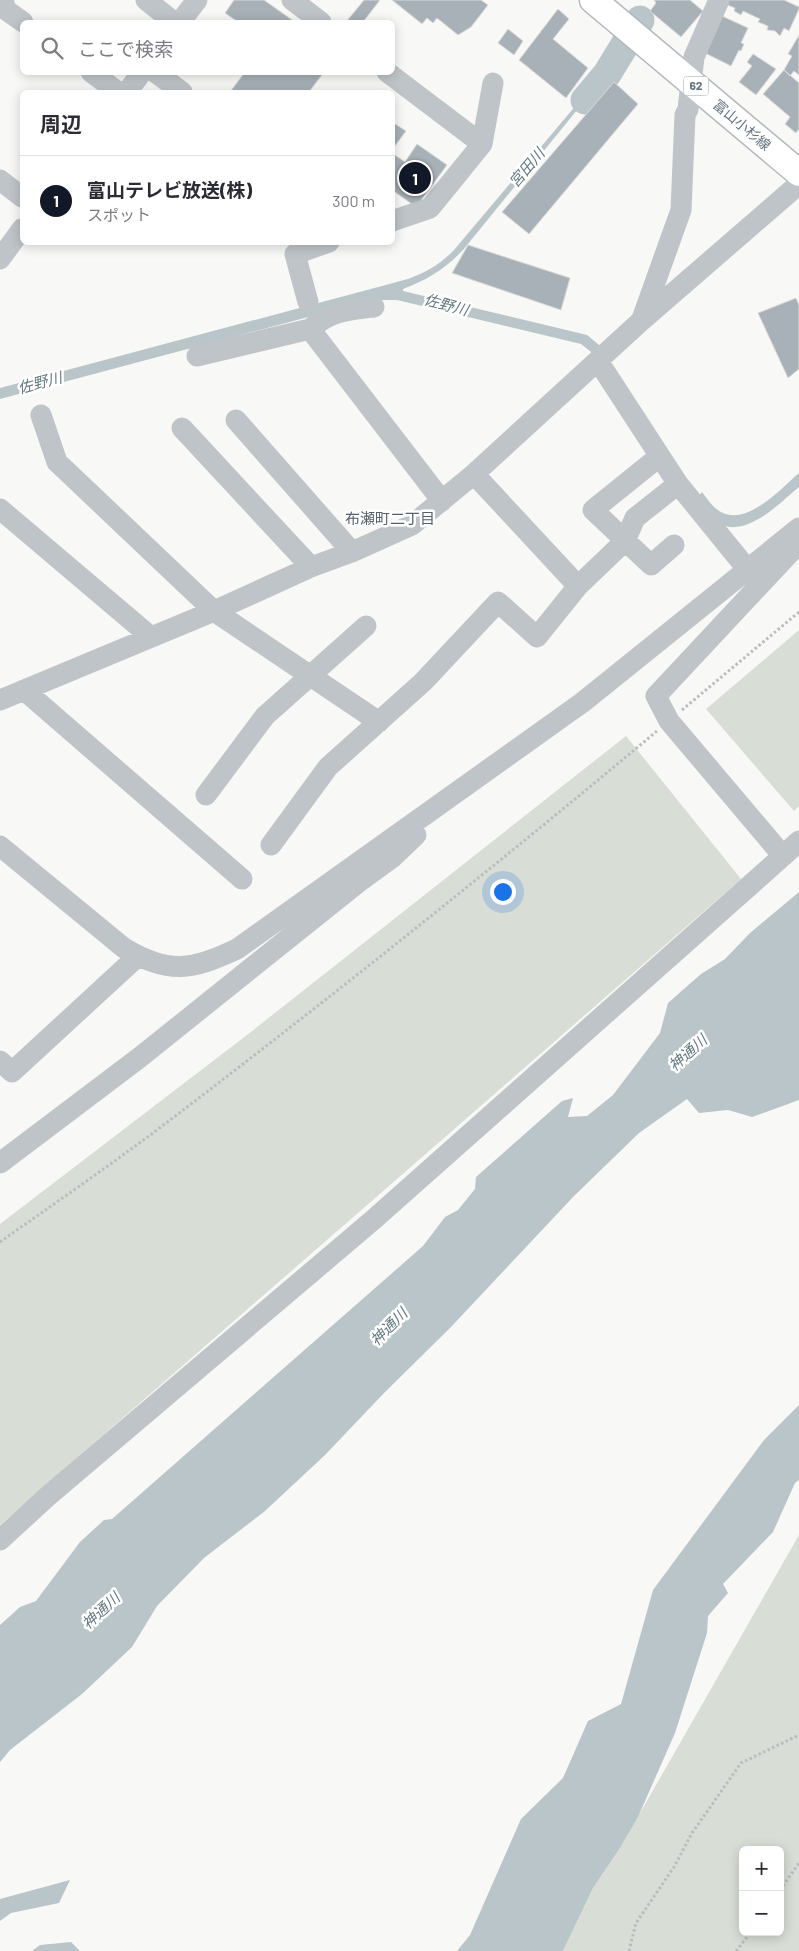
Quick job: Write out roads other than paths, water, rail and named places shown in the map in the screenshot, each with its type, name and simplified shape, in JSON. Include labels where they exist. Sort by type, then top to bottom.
[{"type":"main road","name":"富山小杉線","points":[[593,0],[799,173]]},
{"type":"street","points":[[3,0],[6,10],[20,20]]},
{"type":"street","points":[[146,0],[171,20]]},
{"type":"street","points":[[182,20],[197,0]]},
{"type":"street","points":[[292,0],[318,20]]},
{"type":"street","points":[[641,321],[681,210],[684,115],[688,109],[694,57],[719,0]]},
{"type":"street","points":[[95,75],[115,90]]},
{"type":"street","points":[[128,90],[140,75]]},
{"type":"street","points":[[159,75],[179,90]]},
{"type":"street","points":[[391,75],[482,144]]},
{"type":"street","points":[[395,220],[430,208],[482,144],[494,83]]},
{"type":"street","points":[[0,180],[20,195]]},
{"type":"street","points":[[0,700],[214,611],[310,567],[352,552],[412,525],[474,474],[641,321],[799,184]]},
{"type":"street","points":[[0,258],[20,232]]},
{"type":"street","points":[[308,302],[295,254],[320,245]]},
{"type":"street","points":[[197,356],[310,329],[321,320],[343,310],[374,307]]},
{"type":"street","points":[[310,329],[442,500]]},
{"type":"street","points":[[598,361],[678,484],[748,570]]},
{"type":"street","points":[[41,415],[57,462],[214,611],[379,722]]},
{"type":"street","points":[[236,420],[352,552]]},
{"type":"street","points":[[182,428],[310,567]]},
{"type":"street","points":[[660,456],[594,510],[651,565],[674,545]]},
{"type":"street","points":[[474,474],[578,586]]},
{"type":"street","points":[[271,845],[328,767],[423,682],[498,602],[537,637],[578,586],[626,541],[636,518],[678,484]]},
{"type":"street","points":[[0,509],[151,636]]},
{"type":"street","points":[[0,846],[124,948],[138,956],[154,963],[171,966],[207,963],[237,949],[584,702],[799,528]]},
{"type":"street","points":[[0,1540],[373,1220],[791,849],[669,721],[656,696],[799,543]]},
{"type":"street","points":[[206,795],[265,716],[366,626]]},
{"type":"street","points":[[24,690],[242,878]]},
{"type":"street","points":[[0,1163],[139,1058],[360,881],[393,857],[467,786]]},
{"type":"street","points":[[0,1060],[12,1072],[138,956]]},
{"type":"water","name":"佐野川","points":[[608,68],[610,75],[595,88],[463,250],[435,273],[403,289],[403,291],[587,335],[604,349],[595,355],[581,344],[397,300],[372,300],[0,399],[0,388],[408,279],[428,270],[454,250],[604,72],[602,69]]},
{"type":"water","points":[[799,473],[799,487],[771,511],[749,524],[737,527],[725,526],[711,519],[695,501],[702,492],[714,507],[725,514],[736,515],[748,512],[771,498]]},
{"type":"water","name":"神通川","points":[[799,892],[799,1100],[752,1117],[728,1110],[699,1113],[687,1099],[639,1133],[574,1196],[450,1328],[325,1455],[265,1511],[204,1558],[157,1606],[132,1647],[82,1694],[10,1750],[0,1762],[0,1625],[20,1607],[36,1601],[80,1542],[104,1520],[112,1519],[423,1246],[445,1217],[458,1210],[475,1189],[476,1177],[562,1101],[573,1098],[568,1117],[587,1116],[613,1095],[660,1033],[668,1003],[701,974],[725,959],[750,933]]},
{"type":"water","points":[[799,1405],[799,1480],[795,1483],[773,1532],[723,1584],[728,1593],[708,1616],[707,1633],[675,1733],[638,1817],[593,1888],[563,1951],[457,1951],[470,1935],[521,1819],[563,1778],[588,1721],[621,1704],[653,1590],[764,1440]]},
{"type":"water","points":[[70,1880],[59,1903],[11,1913],[0,1921],[0,1899]]},
{"type":"water","points":[[71,1942],[80,1951],[32,1951],[40,1945]]},
{"type":"waterway","name":"宮田川","points":[[585,100],[607,74],[640,20]]},
{"type":"place","name":"富山テレビ放送(株)","points":[[415,178]]},
{"type":"district","name":"布瀬町二丁目","points":[[390,519]]}]
